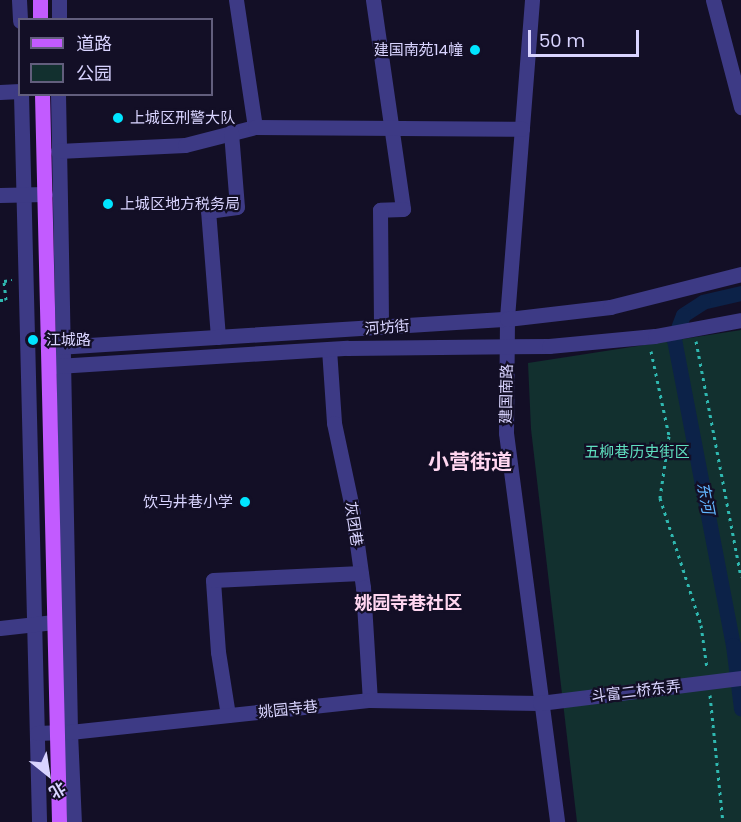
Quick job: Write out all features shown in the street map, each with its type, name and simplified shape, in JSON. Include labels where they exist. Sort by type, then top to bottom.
[{"type":"main road","points":[[39,0],[40,18]]},
{"type":"main road","points":[[58,96],[42,96],[45,194],[57,347],[54,622],[63,732],[59,822]]},
{"type":"street","points":[[19,0],[20,18]]},
{"type":"street","points":[[58,18],[59,0]]},
{"type":"street","points":[[236,0],[255,127]]},
{"type":"street","points":[[373,0],[404,209],[380,210],[381,327]]},
{"type":"street","name":"建国南路","points":[[532,0],[507,319],[506,433],[557,822]]},
{"type":"street","points":[[713,0],[741,107]]},
{"type":"street","points":[[0,92],[18,93]]},
{"type":"street","points":[[20,96],[29,348],[39,822]]},
{"type":"street","points":[[57,347],[58,96]]},
{"type":"street","points":[[58,151],[185,145],[255,127],[522,129]]},
{"type":"street","points":[[218,337],[208,211],[237,207],[231,132]]},
{"type":"street","points":[[0,195],[45,194]]},
{"type":"street","name":"河坊街","points":[[29,348],[507,319],[610,307],[741,274]]},
{"type":"street","name":"河坊街","points":[[29,368],[329,349],[507,347],[652,337],[741,320]]},
{"type":"street","name":"灰团巷","points":[[329,349],[334,423],[352,508],[361,573],[370,700]]},
{"type":"street","points":[[57,366],[63,732],[74,822]]},
{"type":"street","points":[[228,715],[218,652],[213,580],[361,573]]},
{"type":"street","points":[[0,628],[54,622]]},
{"type":"street","name":"斗富二桥东弄","points":[[540,703],[736,679]]},
{"type":"street","name":"姚园寺巷","points":[[37,733],[370,700],[540,703]]},
{"type":"path","points":[[0,300],[6,300],[4,281],[12,280]]},
{"type":"path","points":[[690,331],[741,577]]},
{"type":"path","points":[[652,337],[669,436],[660,498],[700,625],[709,682],[723,822]]},
{"type":"green space","name":"五柳巷历史街区","points":[[741,330],[741,822],[577,822],[531,429],[528,363]]},
{"type":"waterway","name":"东河","points":[[741,293],[703,302],[683,315],[674,339],[733,645],[741,708]]},
{"type":"place","name":"建国南苑14幢","points":[[475,50]]},
{"type":"place","name":"上城区刑警大队","points":[[118,118]]},
{"type":"place","name":"上城区地方税务局","points":[[108,204]]},
{"type":"place","name":"江城路","points":[[33,340]]},
{"type":"place","name":"饮马井巷小学","points":[[245,502]]},
{"type":"district","name":"小营街道","points":[[470,462]]},
{"type":"district","name":"姚园寺巷社区","points":[[408,603]]}]
